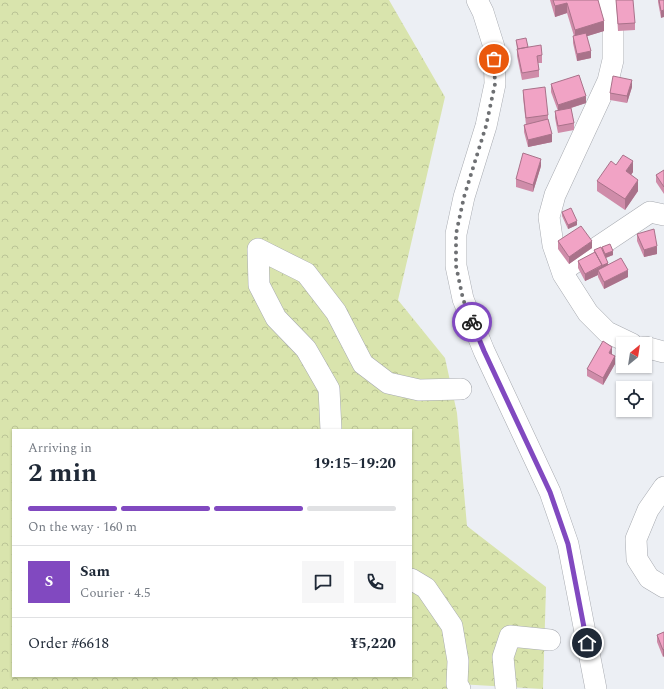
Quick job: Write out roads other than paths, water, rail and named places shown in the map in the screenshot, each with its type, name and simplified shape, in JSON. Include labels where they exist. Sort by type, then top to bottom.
[{"type":"street","points":[[477,0],[483,12],[494,47],[495,84],[486,126],[464,197],[456,234],[456,266],[463,299],[484,351],[550,492],[568,544],[596,689]]},
{"type":"street","points":[[607,0],[613,29],[613,60],[608,81],[555,195],[549,218],[553,245],[562,271],[588,313],[607,332],[617,337]]},
{"type":"street","points":[[562,271],[650,212],[664,216]]},
{"type":"street","points":[[331,429],[329,389],[306,349],[276,318],[259,284],[258,250],[306,273],[336,312],[363,364],[388,383],[419,390],[461,389]]},
{"type":"street","points":[[652,349],[664,352]]},
{"type":"street","points":[[664,487],[648,510],[636,539],[637,559],[649,578],[664,587]]},
{"type":"street","points":[[412,580],[426,588],[452,626],[458,662],[458,684],[460,689]]},
{"type":"street","points":[[506,689],[503,657],[510,636],[550,640]]}]
